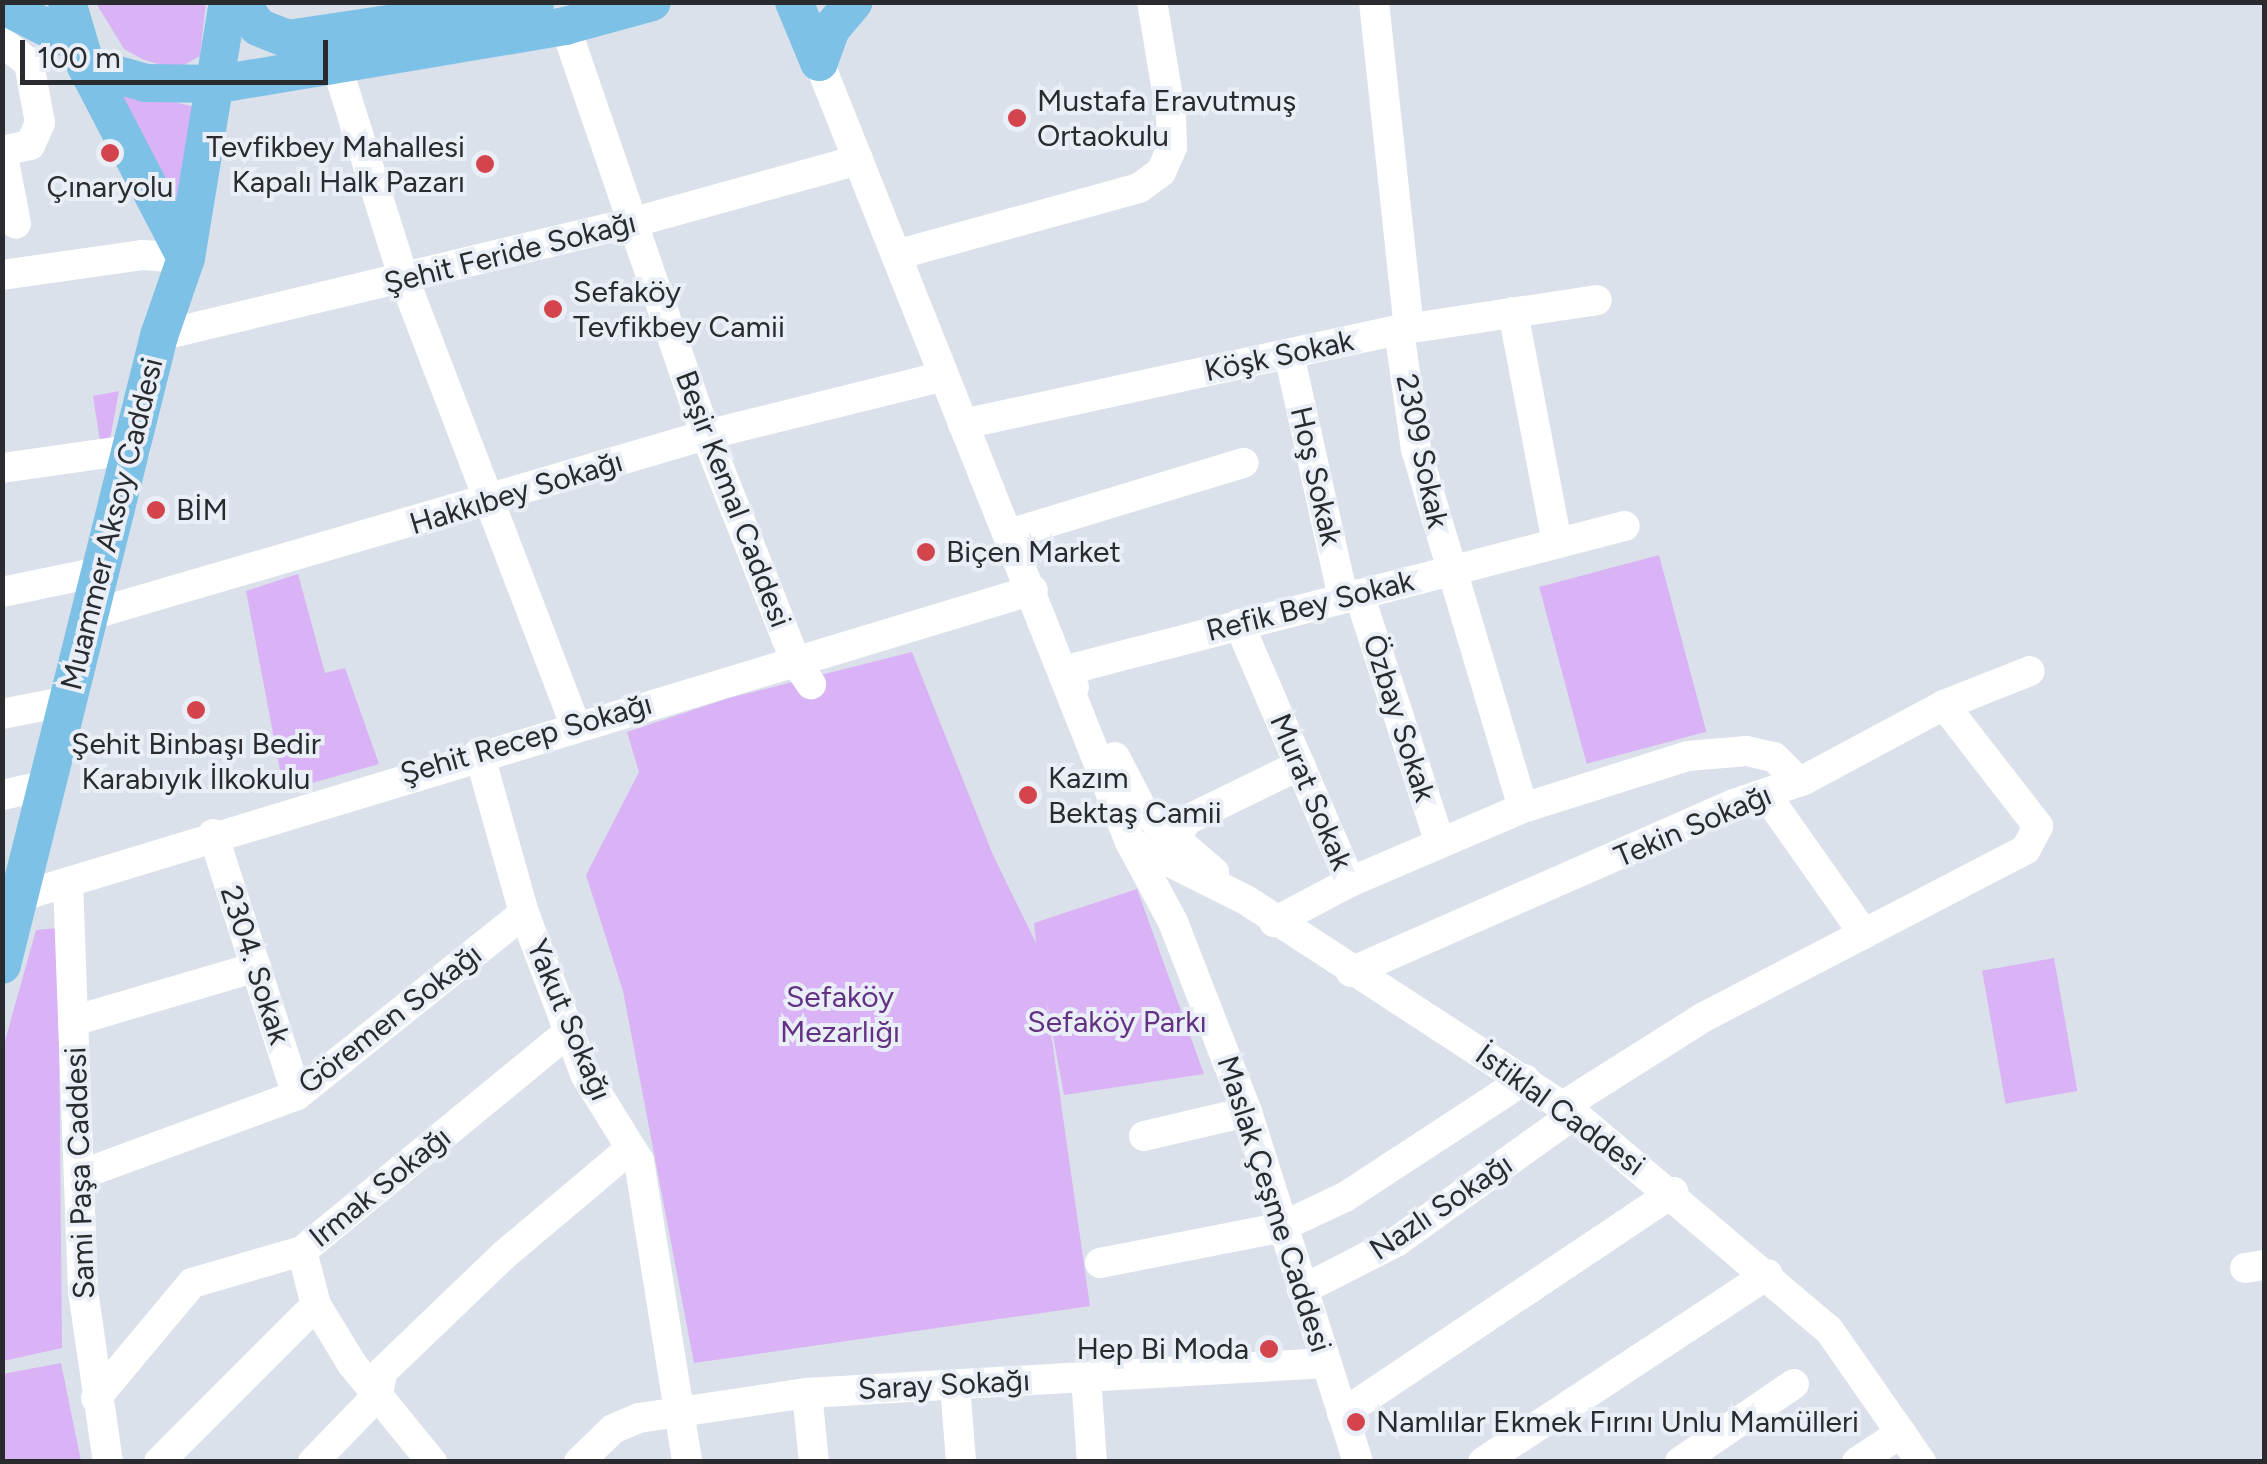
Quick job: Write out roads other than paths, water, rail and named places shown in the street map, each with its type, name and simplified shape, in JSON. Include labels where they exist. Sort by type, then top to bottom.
[{"type":"main road","points":[[67,2],[80,54],[186,258]]},
{"type":"main road","name":"Muammer Aksoy Caddesi","points":[[5,946],[22,896],[90,614],[136,448],[159,336],[186,258],[219,84],[228,2]]},
{"type":"main road","points":[[240,2],[258,26],[288,39],[535,2]]},
{"type":"main road","points":[[2,5],[80,54],[146,83],[219,84],[565,26],[652,2]]},
{"type":"main road","points":[[794,2],[819,62]]},
{"type":"main road","points":[[819,62],[831,29],[854,2]]},
{"type":"street","points":[[896,255],[1139,188],[1161,172],[1172,131],[1152,2]]},
{"type":"street","name":"2309 Sokak","points":[[1374,2],[1416,450],[1448,571],[1522,805]]},
{"type":"street","name":"Beşir Kemal Caddesi","points":[[565,26],[706,435],[804,673]]},
{"type":"street","points":[[2,42],[28,63],[40,123],[30,145],[2,151],[16,224]]},
{"type":"street","points":[[819,62],[1063,671],[1143,811],[1246,900]]},
{"type":"street","points":[[337,67],[404,279],[574,724]]},
{"type":"street","name":"Şehit Feride Sokağı","points":[[159,336],[632,223],[858,160]]},
{"type":"street","points":[[2,275],[142,254],[186,258]]},
{"type":"street","name":"Köşk Sokak","points":[[963,424],[1404,329],[1597,300]]},
{"type":"street","points":[[1513,312],[1557,543]]},
{"type":"street","name":"Hoş Sokak","points":[[1289,354],[1351,596]]},
{"type":"street","name":"Hakkıbey Sokağı","points":[[90,614],[489,502],[706,435],[944,376]]},
{"type":"street","points":[[2,468],[136,448]]},
{"type":"street","points":[[1009,534],[1243,463]]},
{"type":"street","name":"Refik Bey Sokak","points":[[1063,671],[1625,526]]},
{"type":"street","points":[[2,592],[103,571]]},
{"type":"street","name":"Şehit Recep Sokağı","points":[[22,896],[574,724],[804,673],[1033,590]]},
{"type":"street","name":"Özbay Sokak","points":[[1351,596],[1440,844]]},
{"type":"street","name":"Murat Sokak","points":[[1239,624],[1350,882],[1274,922]]},
{"type":"street","name":"Tekin Sokağı","points":[[1351,972],[1799,782],[1944,704],[2030,670]]},
{"type":"street","name":"Maslak Çeşme Caddesi","points":[[1063,671],[1130,842],[1173,922],[1247,1112],[1279,1228],[1358,1462]]},
{"type":"street","points":[[2,714],[68,701]]},
{"type":"street","name":"Nazlı Sokağı","points":[[1302,1290],[1396,1242],[1569,1110],[1702,1018],[2026,849],[2038,826],[1944,704]]},
{"type":"street","name":"Yakut Sokağı","points":[[479,752],[524,913],[585,1074],[640,1161],[687,1462]]},
{"type":"street","points":[[1350,882],[1522,805],[1688,756],[1774,757],[1799,782]]},
{"type":"street","points":[[1175,838],[1188,820],[1300,764]]},
{"type":"street","points":[[2,796],[48,785]]},
{"type":"street","points":[[1766,794],[1864,934]]},
{"type":"street","name":"2304. Sokak","points":[[212,834],[297,1096]]},
{"type":"street","name":"İstiklal Caddesi","points":[[1130,842],[1246,900],[1274,922],[1569,1110],[1673,1192],[1829,1330],[1922,1462]]},
{"type":"street","name":"Sami Paşa Caddesi","points":[[68,882],[83,1291],[108,1462]]},
{"type":"street","name":"Göremen Sokağı","points":[[80,1176],[297,1096],[524,913]]},
{"type":"street","points":[[73,1021],[256,967]]},
{"type":"street","name":"Irmak Sokağı","points":[[96,1398],[192,1284],[302,1251],[570,1031]]},
{"type":"street","points":[[1100,1263],[1279,1228],[1345,1197],[1525,1079]]},
{"type":"street","points":[[1144,1136],[1247,1112]]},
{"type":"street","points":[[314,1462],[378,1395],[382,1372],[504,1255],[631,1148]]},
{"type":"street","points":[[1342,1414],[1673,1192]]},
{"type":"street","points":[[302,1251],[316,1305],[378,1395],[432,1462]]},
{"type":"street","points":[[1483,1462],[1768,1274]]},
{"type":"street","points":[[159,1462],[316,1305]]},
{"type":"street","name":"Saray Sokağı","points":[[579,1462],[613,1428],[682,1412],[807,1393],[1326,1364]]},
{"type":"street","points":[[1086,1378],[1092,1462]]},
{"type":"street","points":[[1680,1462],[1794,1384]]},
{"type":"street","points":[[955,1385],[961,1462]]},
{"type":"street","points":[[807,1393],[814,1462]]},
{"type":"street","points":[[1857,1462],[1901,1433]]},
{"type":"place","name":"Mustafa Eravutmuş Ortaokulu","points":[[1017,118]]},
{"type":"place","name":"Çınaryolu","points":[[110,153]]},
{"type":"place","name":"Tevfikbey Mahallesi Kapalı Halk Pazarı","points":[[485,164]]},
{"type":"place","name":"Sefaköy Tevfikbey Camii","points":[[553,309]]},
{"type":"place","name":"BİM","points":[[156,510]]},
{"type":"place","name":"Biçen Market","points":[[926,552]]},
{"type":"place","name":"Şehit Binbaşı Bedir Karabıyık İlkokulu","points":[[196,710]]},
{"type":"place","name":"Kazım Bektaş Camii","points":[[1028,795]]},
{"type":"place","name":"Hep Bi Moda","points":[[1269,1349]]},
{"type":"place","name":"Namlılar Ekmek Fırını Unlu Mamülleri","points":[[1356,1422]]},
{"type":"park label","name":"Sefaköy Mezarlığı","points":[[840,1014]]},
{"type":"park label","name":"Sefaköy Parkı","points":[[1117,1022]]}]
